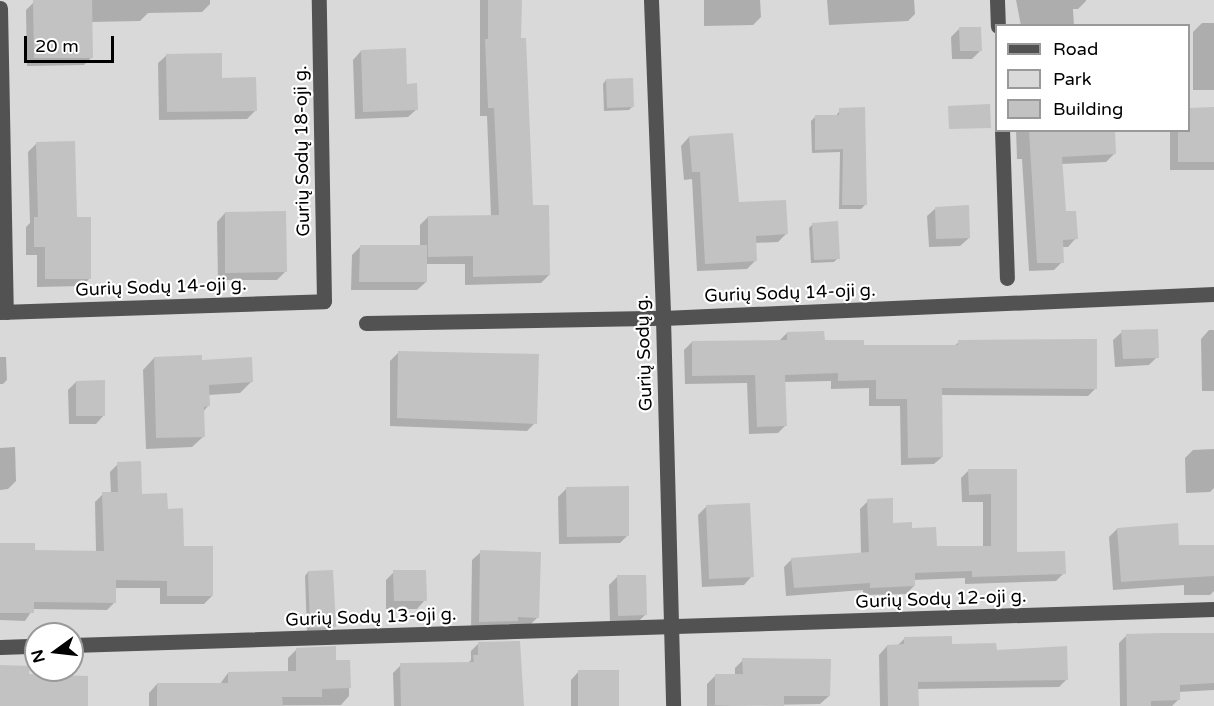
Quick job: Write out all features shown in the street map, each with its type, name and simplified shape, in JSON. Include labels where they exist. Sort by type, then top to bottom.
[{"type":"street","name":"Gurių Sodų 18-oji g.","points":[[319,0],[324,301]]},
{"type":"street","name":"Gurių Sodų g.","points":[[651,0],[663,318],[673,706]]},
{"type":"street","points":[[997,0],[998,24]]},
{"type":"street","points":[[0,8],[3,312]]},
{"type":"street","points":[[1002,132],[1007,278]]},
{"type":"street","name":"Gurių Sodų 14-oji g.","points":[[366,322],[663,318],[1214,294]]},
{"type":"street","name":"Gurių Sodų 14-oji g.","points":[[3,312],[324,301]]},
{"type":"street","name":"Gurių Sodų 12-oji g.","points":[[670,628],[1214,609]]},
{"type":"street","name":"Gurių Sodų 13-oji g.","points":[[84,645],[670,628]]},
{"type":"street","points":[[0,647],[24,646]]},
{"type":"green space","points":[[0,0],[1214,0],[1214,706],[0,706]]},
{"type":"building","points":[[33,0],[92,0],[93,58],[34,58]]},
{"type":"building","points":[[488,0],[522,0],[521,38],[526,38],[533,205],[549,205],[550,275],[473,277],[473,256],[428,257],[428,216],[499,215],[494,108],[488,108],[485,39],[488,39]]},
{"type":"building","points":[[959,27],[981,27],[982,51],[960,51]]},
{"type":"building","points":[[406,48],[407,84],[417,83],[418,110],[363,112],[361,50]]},
{"type":"building","points":[[222,53],[222,78],[256,77],[257,111],[167,112],[166,54]]},
{"type":"building","points":[[633,78],[634,107],[607,108],[606,79]]},
{"type":"building","points":[[990,104],[991,128],[949,129],[948,106]]},
{"type":"building","points":[[865,107],[867,205],[842,205],[843,149],[815,150],[815,115],[839,115],[839,108]]},
{"type":"building","points":[[1214,107],[1214,162],[1178,162],[1178,132],[1190,132],[1190,108]]},
{"type":"building","points":[[1029,132],[1115,132],[1116,154],[1062,157],[1066,211],[1076,211],[1078,239],[1063,240],[1064,263],[1037,263]]},
{"type":"building","points":[[733,133],[739,202],[786,200],[788,234],[756,236],[757,261],[705,264],[700,172],[692,172],[689,136]]},
{"type":"building","points":[[75,141],[77,217],[91,217],[91,279],[45,279],[45,247],[34,247],[34,217],[38,217],[36,142]]},
{"type":"building","points":[[969,205],[970,238],[936,239],[935,207]]},
{"type":"building","points":[[286,211],[287,272],[225,273],[225,212]]},
{"type":"building","points":[[838,221],[840,259],[814,260],[812,223]]},
{"type":"building","points":[[360,245],[427,245],[427,282],[359,282]]},
{"type":"building","points":[[1158,329],[1159,358],[1123,359],[1121,330]]},
{"type":"building","points":[[824,331],[825,340],[864,340],[864,345],[958,345],[958,340],[1097,339],[1097,389],[942,388],[943,457],[908,458],[907,399],[876,399],[876,380],[838,381],[838,373],[785,375],[787,426],[757,427],[755,375],[692,376],[692,341],[787,340],[787,332]]},
{"type":"building","points":[[398,351],[539,354],[537,424],[397,418]]},
{"type":"building","points":[[202,355],[202,360],[252,357],[253,382],[209,385],[210,406],[204,407],[205,437],[156,438],[154,357]]},
{"type":"building","points":[[105,380],[105,416],[76,416],[76,381]]},
{"type":"building","points":[[141,461],[142,494],[167,493],[168,509],[183,508],[184,546],[213,546],[213,596],[167,596],[167,581],[116,580],[116,603],[34,602],[34,613],[0,613],[0,543],[35,543],[35,550],[104,551],[102,492],[118,492],[117,462]]},
{"type":"building","points":[[968,469],[1017,469],[1017,552],[1065,551],[1066,574],[972,577],[972,571],[915,573],[915,586],[870,588],[870,583],[794,588],[791,558],[869,552],[867,499],[893,498],[893,523],[912,522],[912,528],[936,527],[937,546],[991,546],[991,494],[969,495]]},
{"type":"building","points":[[629,486],[629,536],[567,537],[566,487]]},
{"type":"building","points":[[750,503],[754,577],[709,579],[706,505]]},
{"type":"building","points":[[1178,523],[1179,545],[1214,545],[1214,576],[1121,582],[1117,528]]},
{"type":"building","points":[[480,550],[541,552],[539,618],[518,617],[518,621],[479,622]]},
{"type":"building","points":[[333,570],[336,627],[310,628],[308,571]]},
{"type":"building","points":[[393,570],[426,570],[427,601],[394,601]]},
{"type":"building","points":[[617,575],[646,575],[647,615],[618,616]]},
{"type":"building","points":[[1214,633],[1214,683],[1180,685],[1180,700],[1151,701],[1151,706],[1127,706],[1126,634]]},
{"type":"building","points":[[952,636],[952,644],[996,643],[997,650],[1067,646],[1068,680],[918,682],[919,706],[888,706],[887,645],[904,644],[904,637]]},
{"type":"building","points":[[520,641],[524,706],[401,706],[400,663],[474,662],[473,655],[478,655],[478,642]]},
{"type":"building","points":[[336,646],[336,660],[350,660],[351,688],[322,689],[322,697],[282,697],[283,706],[157,706],[157,683],[228,683],[228,672],[296,671],[296,648]]},
{"type":"building","points":[[742,658],[831,659],[830,696],[784,696],[784,706],[715,705],[715,674],[743,674]]},
{"type":"building","points":[[0,665],[24,666],[24,682],[84,682],[84,676],[88,676],[88,706],[0,706]]},
{"type":"building","points":[[578,670],[619,670],[619,706],[578,706]]}]
